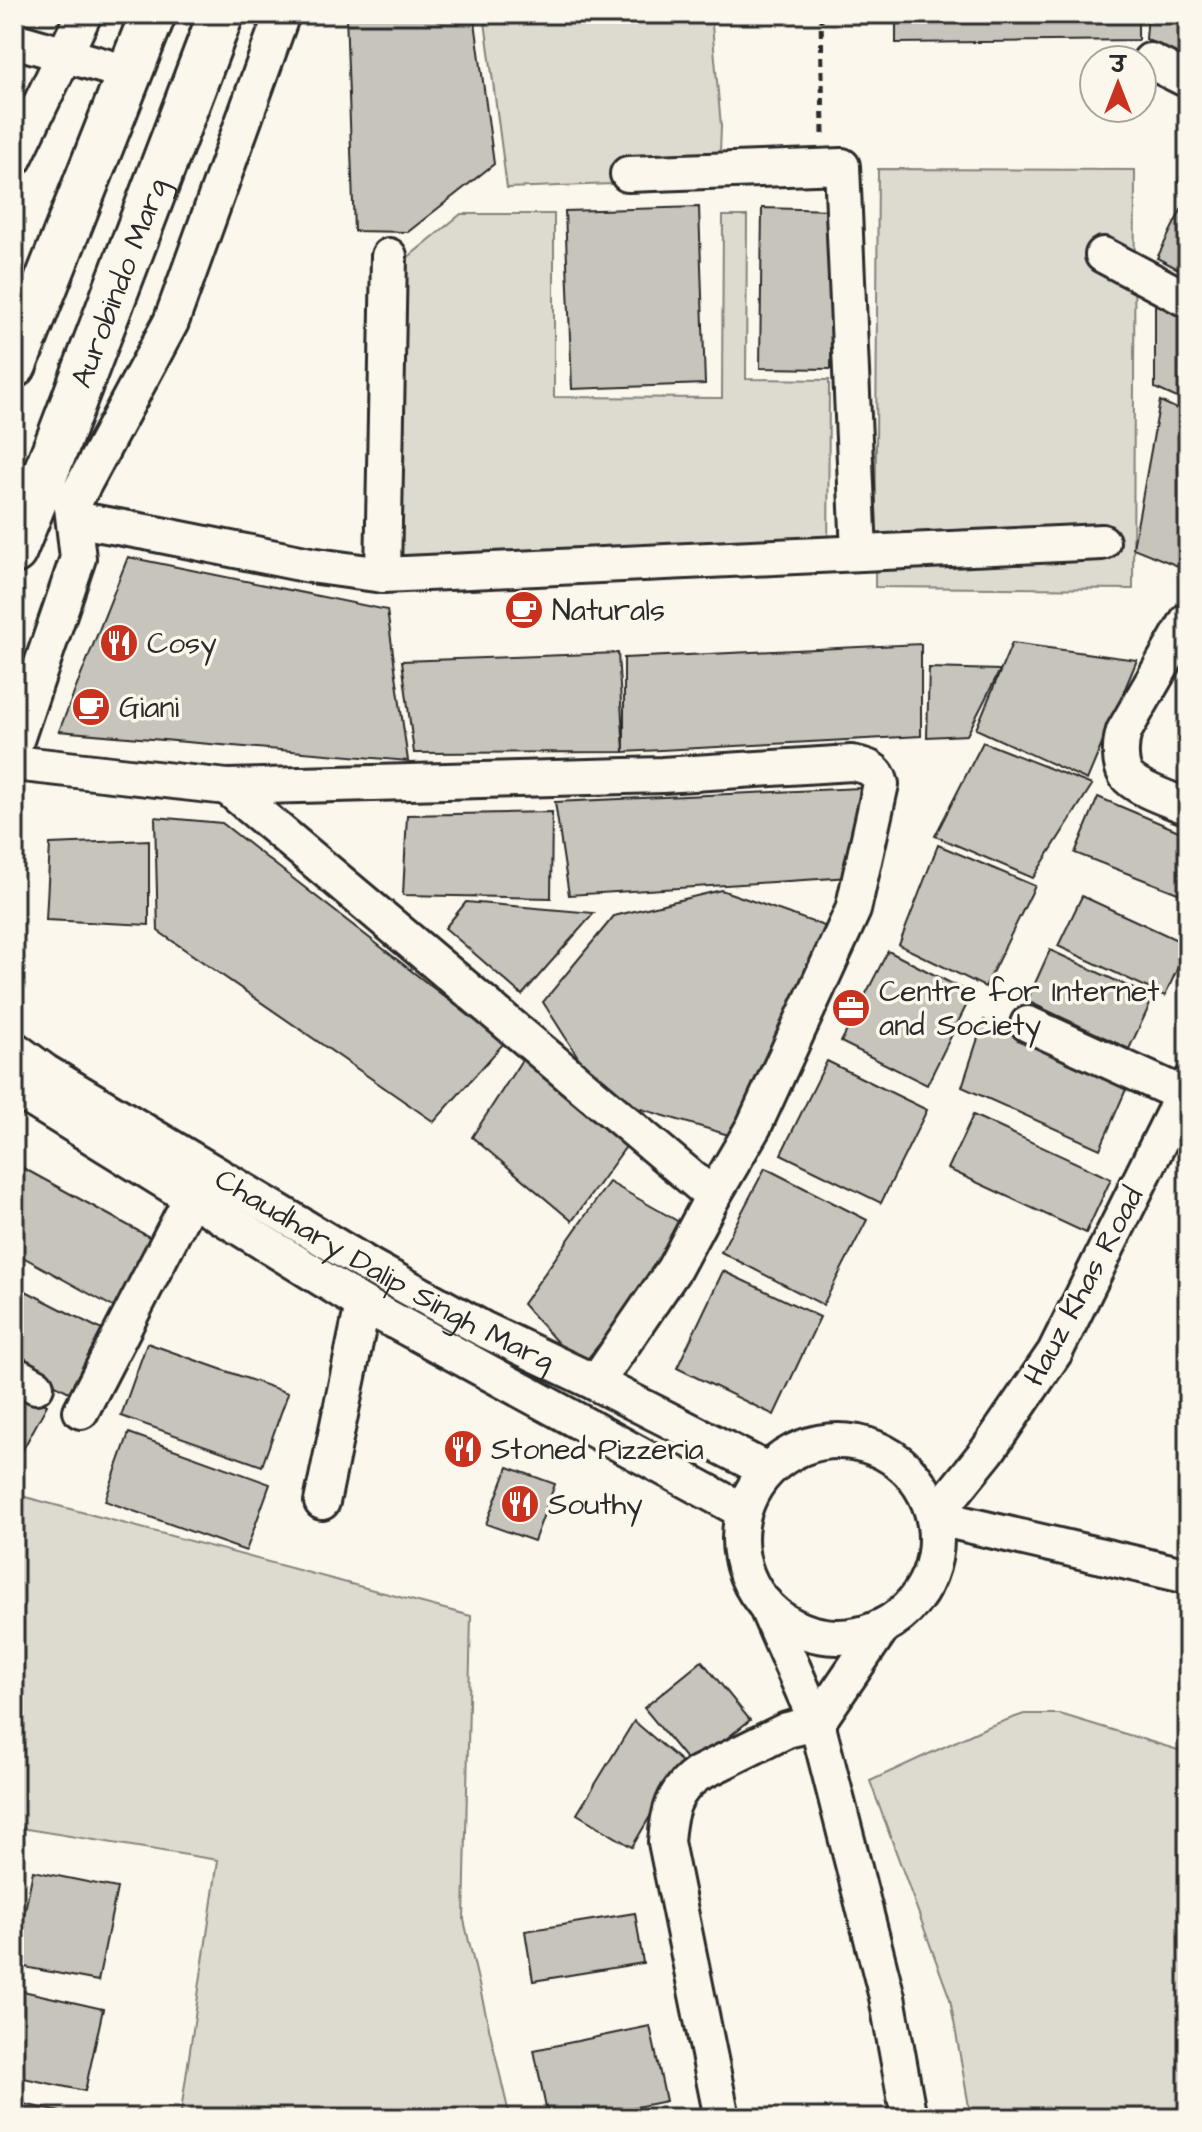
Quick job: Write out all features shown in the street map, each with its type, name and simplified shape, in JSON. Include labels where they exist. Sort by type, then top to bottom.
[{"type":"highway","points":[[14,365],[153,14]]},
{"type":"highway","name":"Aurobindo Marg","points":[[14,551],[221,14]]},
{"type":"street","points":[[14,159],[84,14]]},
{"type":"street","points":[[73,512],[171,322],[282,14]]},
{"type":"street","points":[[14,40],[128,73]]},
{"type":"street","points":[[1158,65],[1188,80]]},
{"type":"street","points":[[628,174],[842,166],[859,553]]},
{"type":"street","points":[[1103,255],[1188,300]]},
{"type":"street","points":[[383,575],[389,256]]},
{"type":"street","points":[[14,746],[78,558],[72,501],[52,455]]},
{"type":"street","points":[[73,512],[151,533],[310,565],[383,575],[1102,542]]},
{"type":"street","points":[[1188,620],[1120,742],[1126,775],[1141,786],[1188,807]]},
{"type":"street","points":[[14,763],[227,787],[662,775],[852,763],[867,766],[877,773],[881,784],[853,910],[754,1126],[674,1269],[596,1383]]},
{"type":"street","points":[[227,787],[713,1196]]},
{"type":"street","points":[[1028,1024],[1186,1092]]},
{"type":"street","name":"Chaudhary Dalip Singh Marg","points":[[14,1049],[45,1072],[205,1170],[371,1267],[469,1321],[767,1470]]},
{"type":"street","points":[[14,1088],[363,1304],[743,1511]]},
{"type":"street","name":"Hauz Khas Road","points":[[934,1517],[988,1450],[1055,1352],[1186,1092]]},
{"type":"street","points":[[81,1411],[191,1198]]},
{"type":"street","points":[[322,1502],[363,1304]]},
{"type":"street","points":[[452,1353],[469,1321]]},
{"type":"street","points":[[765,1604],[790,1625],[820,1635],[853,1636],[883,1626],[909,1607],[927,1580],[936,1550],[934,1517],[923,1490],[904,1466],[879,1449],[850,1442],[820,1442],[791,1452],[767,1470],[753,1490],[743,1511],[739,1544],[747,1577],[765,1604],[817,1723],[887,1997],[909,2118]]},
{"type":"street","points":[[934,1517],[1188,1576]]},
{"type":"street","points":[[722,2118],[666,1842],[668,1816],[687,1781],[698,1774],[787,1730],[817,1723],[883,1626]]},
{"type":"path","points":[[821,14],[824,167]]},
{"type":"shaded area","points":[[484,14],[711,14],[721,126],[719,180],[507,188]]},
{"type":"shaded area","points":[[878,169],[1135,170],[1133,589],[875,587]]},
{"type":"shaded area","points":[[461,214],[554,214],[554,397],[722,398],[723,216],[747,216],[746,379],[829,380],[828,570],[395,569],[396,267]]},
{"type":"shaded area","points":[[14,1494],[471,1616],[464,1920],[510,2118],[180,2118],[218,1860],[14,1827]]},
{"type":"shaded area","points":[[1024,1714],[1060,1714],[1188,1753],[1188,2118],[971,2118],[950,1999],[870,1781],[987,1727]]},
{"type":"building","points":[[346,14],[474,14],[494,164],[408,232],[354,231]]},
{"type":"building","points":[[896,14],[1138,14],[1138,40],[896,43]]},
{"type":"building","points":[[1148,14],[1188,14],[1188,62],[1146,39]]},
{"type":"building","points":[[1188,162],[1188,186],[1179,181]]},
{"type":"building","points":[[1188,196],[1188,274],[1157,258]]},
{"type":"building","points":[[699,207],[705,384],[572,389],[565,211]]},
{"type":"building","points":[[762,208],[833,210],[831,369],[760,368]]},
{"type":"building","points":[[1155,296],[1188,311],[1188,403],[1155,388]]},
{"type":"building","points":[[1160,401],[1188,414],[1188,570],[1133,548]]},
{"type":"building","points":[[128,557],[387,610],[408,761],[59,731]]},
{"type":"building","points":[[1012,643],[1137,660],[1087,780],[976,729]]},
{"type":"building","points":[[921,644],[921,736],[624,752],[624,658]]},
{"type":"building","points":[[618,653],[624,752],[414,753],[402,661]]},
{"type":"building","points":[[929,668],[1000,670],[967,735],[927,737]]},
{"type":"building","points":[[983,742],[1092,785],[1033,878],[935,836]]},
{"type":"building","points":[[1188,762],[1188,791],[1180,788]]},
{"type":"building","points":[[860,788],[850,877],[569,895],[555,802]]},
{"type":"building","points":[[1098,797],[1188,835],[1188,897],[1075,853]]},
{"type":"building","points":[[552,812],[551,898],[403,895],[407,815]]},
{"type":"building","points":[[155,817],[222,823],[504,1043],[434,1122],[158,931]]},
{"type":"building","points":[[149,840],[149,925],[46,920],[50,844]]},
{"type":"building","points":[[938,845],[1035,886],[985,987],[899,945]]},
{"type":"building","points":[[721,890],[830,928],[732,1136],[604,1098],[543,1002],[614,916]]},
{"type":"building","points":[[1082,896],[1188,945],[1165,996],[1058,946]]},
{"type":"building","points":[[466,902],[594,913],[522,995],[445,928]]},
{"type":"building","points":[[1050,950],[1153,998],[1129,1049],[1027,1001]]},
{"type":"building","points":[[888,951],[972,994],[927,1085],[841,1042]]},
{"type":"building","points":[[984,1020],[1127,1087],[1100,1149],[962,1087]]},
{"type":"building","points":[[525,1055],[630,1141],[572,1221],[472,1137]]},
{"type":"building","points":[[827,1061],[927,1110],[881,1203],[781,1154]]},
{"type":"building","points":[[973,1115],[1111,1179],[1086,1233],[948,1169]]},
{"type":"building","points":[[14,1163],[153,1239],[115,1308],[14,1252]]},
{"type":"building","points":[[765,1168],[867,1220],[823,1305],[721,1252]]},
{"type":"building","points":[[609,1182],[693,1230],[580,1368],[523,1304]]},
{"type":"building","points":[[723,1271],[820,1317],[774,1415],[677,1368]]},
{"type":"building","points":[[14,1285],[102,1330],[69,1392],[14,1364]]},
{"type":"building","points":[[147,1343],[288,1393],[262,1466],[121,1416]]},
{"type":"building","points":[[14,1387],[47,1405],[14,1466]]},
{"type":"building","points":[[129,1433],[270,1484],[246,1551],[105,1501]]},
{"type":"building","name":"Southy","points":[[508,1467],[555,1484],[534,1541],[486,1524]]},
{"type":"building","points":[[702,1661],[750,1720],[692,1766],[644,1708]]},
{"type":"building","points":[[634,1721],[682,1762],[632,1847],[577,1814]]},
{"type":"building","points":[[33,1871],[117,1888],[98,1981],[14,1965]]},
{"type":"building","points":[[635,1913],[643,1963],[533,1981],[525,1931]]},
{"type":"building","points":[[14,1989],[103,2009],[85,2091],[14,2076]]},
{"type":"building","points":[[650,2026],[666,2101],[582,2118],[548,2118],[534,2050]]},
{"type":"building","points":[[14,2102],[84,2117],[84,2118],[14,2118]]},
{"type":"place","name":"Naturals","points":[[524,610]]},
{"type":"place","name":"Cosy","points":[[119,643]]},
{"type":"place","name":"Giani","points":[[91,707]]},
{"type":"place","name":"Centre for Internet and Society","points":[[851,1008]]},
{"type":"place","name":"Stoned Pizzeria","points":[[463,1449]]},
{"type":"place","name":"Southy","points":[[520,1504]]}]
